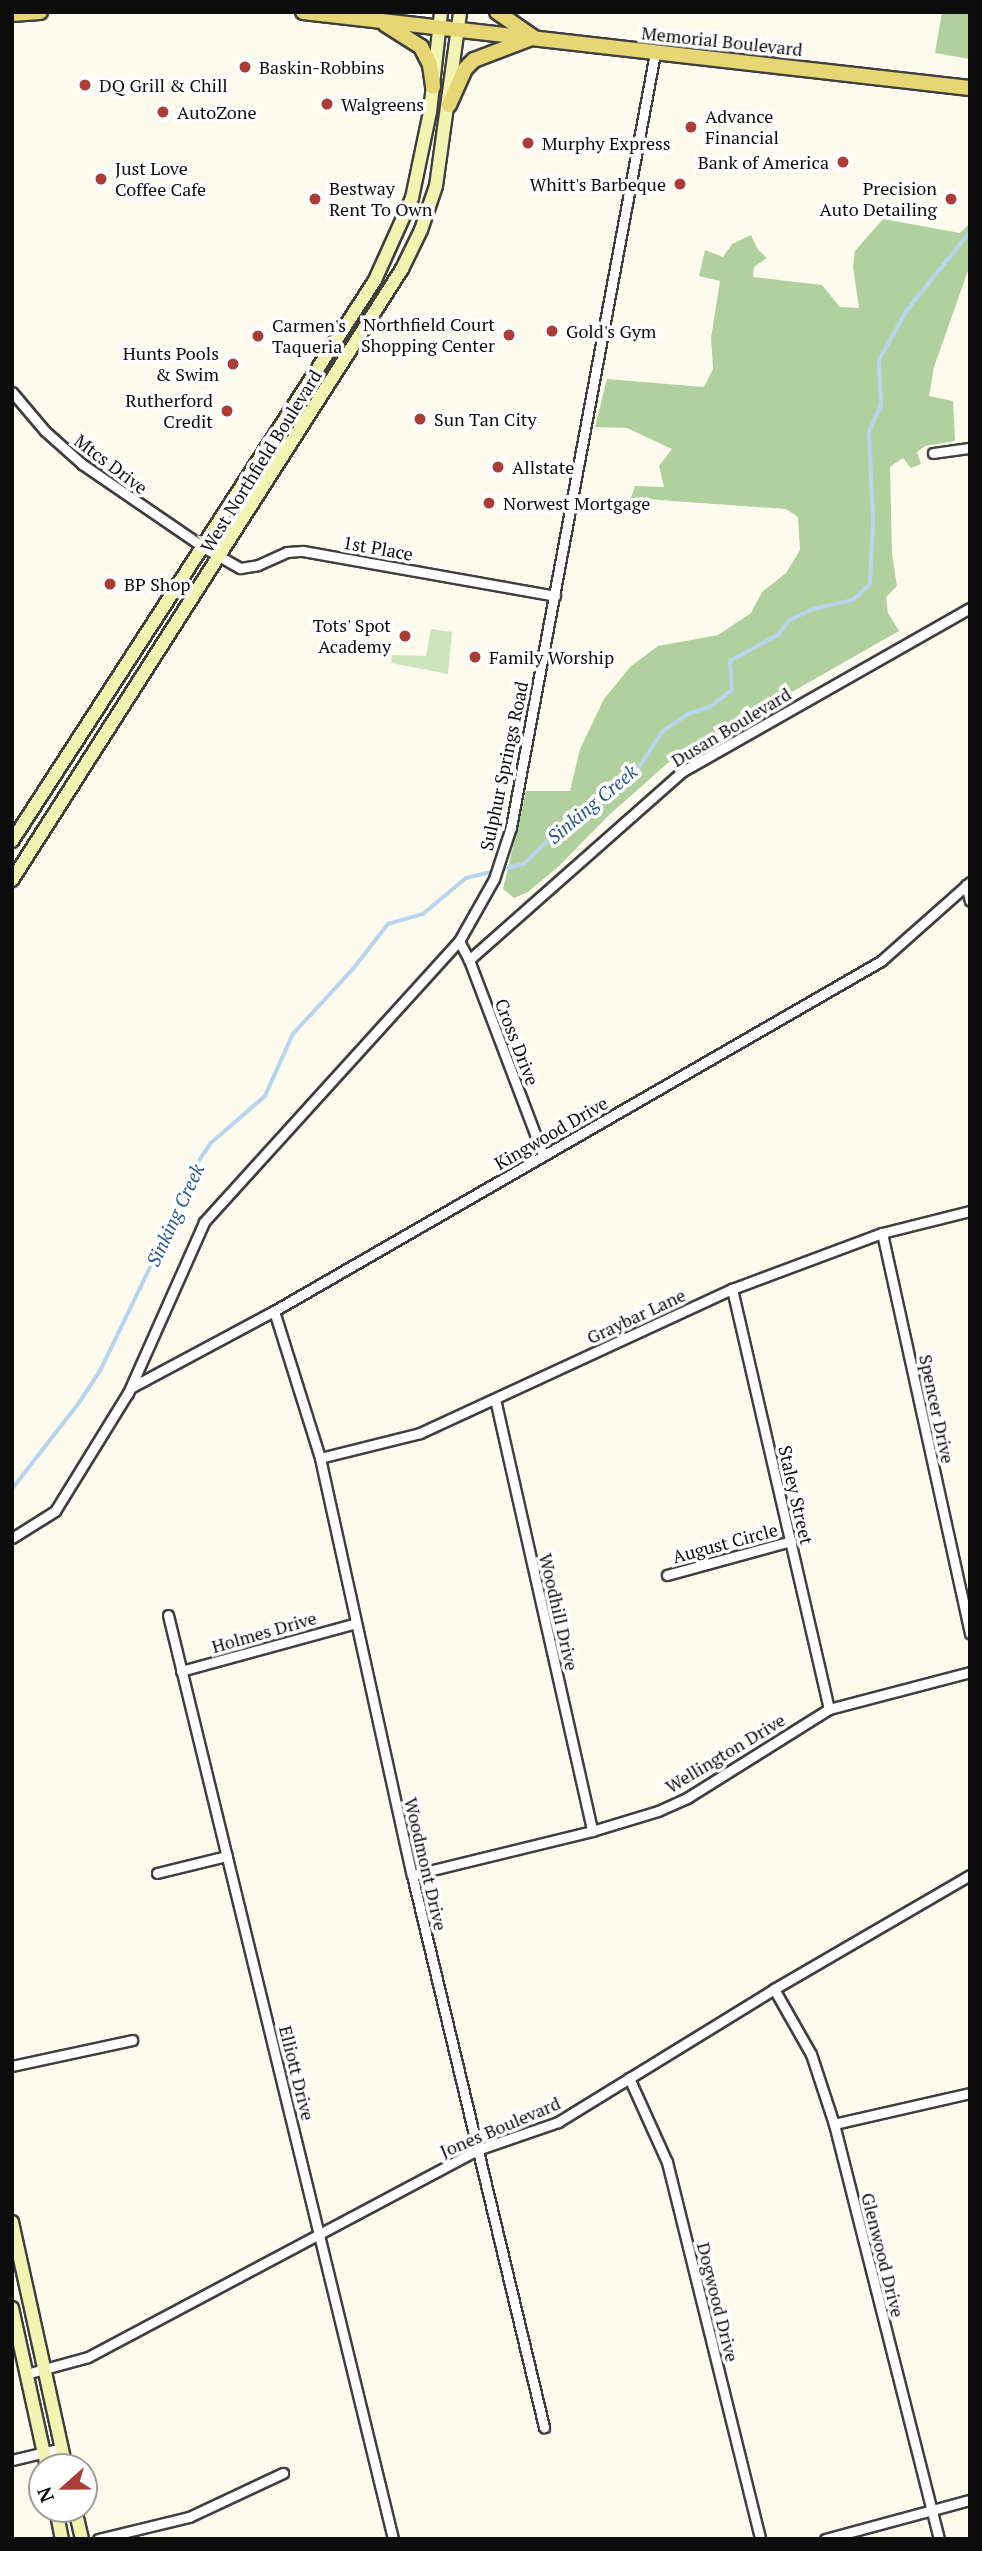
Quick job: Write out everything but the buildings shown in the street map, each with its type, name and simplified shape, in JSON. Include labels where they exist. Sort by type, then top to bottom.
[{"type":"main road","points":[[12,15],[40,12]]},
{"type":"main road","name":"Memorial Boulevard","points":[[303,12],[377,20],[441,19],[458,29],[970,88]]},
{"type":"main road","points":[[377,20],[397,12]]},
{"type":"main road","name":"West Northfield Boulevard","points":[[12,880],[221,558],[402,269],[421,230],[436,186],[460,12]]},
{"type":"main road","points":[[497,12],[534,38]]},
{"type":"main road","name":"West Northfield Boulevard","points":[[15,836],[375,280],[412,198],[433,87],[441,19]]},
{"type":"main road","points":[[377,20],[421,47],[430,65],[433,87]]},
{"type":"main road","points":[[449,105],[465,69],[474,60],[534,38]]},
{"type":"main road","points":[[15,836],[37,844]]},
{"type":"main road","points":[[12,2222],[63,2453]]},
{"type":"main road","points":[[12,2308],[43,2452]]},
{"type":"street","name":"Sulphur Springs Road","points":[[12,1538],[55,1511],[132,1387],[204,1222],[458,941],[494,879],[510,827],[555,596],[654,52]]},
{"type":"street","name":"Mtcs Drive","points":[[12,392],[45,431],[82,464],[203,547]]},
{"type":"street","points":[[933,453],[970,448]]},
{"type":"street","name":"1st Place","points":[[203,547],[240,568],[258,565],[287,552],[303,551],[555,596]]},
{"type":"street","name":"Dusan Boulevard","points":[[469,960],[683,771],[970,608]]},
{"type":"street","points":[[968,884],[970,901]]},
{"type":"street","name":"Kingwood Drive","points":[[132,1387],[274,1311],[881,961],[968,884]]},
{"type":"street","name":"Cross Drive","points":[[458,941],[469,960],[543,1155]]},
{"type":"street","name":"Graybar Lane","points":[[320,1458],[420,1433],[732,1289],[882,1233],[970,1211]]},
{"type":"street","name":"Spencer Drive","points":[[882,1233],[970,1633]]},
{"type":"street","name":"Staley Street","points":[[732,1289],[829,1709]]},
{"type":"street","name":"Woodmont Drive","points":[[274,1311],[320,1458],[412,1875],[544,2427]]},
{"type":"street","name":"Woodhill Drive","points":[[495,1399],[592,1831]]},
{"type":"street","name":"August Circle","points":[[667,1575],[791,1541]]},
{"type":"street","name":"Elliott Drive","points":[[167,1615],[321,2232],[394,2539]]},
{"type":"street","name":"Holmes Drive","points":[[181,1671],[356,1623]]},
{"type":"street","name":"Wellington Drive","points":[[412,1875],[592,1831],[687,1798],[829,1709],[970,1672]]},
{"type":"street","points":[[157,1874],[227,1856]]},
{"type":"street","name":"Jones Boulevard","points":[[26,2374],[88,2357],[477,2150],[558,2122],[774,1989],[970,1875]]},
{"type":"street","name":"Glenwood Drive","points":[[774,1989],[811,2054],[834,2124],[939,2539]]},
{"type":"street","points":[[12,2066],[132,2040]]},
{"type":"street","name":"Dogwood Drive","points":[[629,2078],[667,2162],[760,2539]]},
{"type":"street","points":[[834,2124],[970,2093]]},
{"type":"street","points":[[12,2459],[62,2448]]},
{"type":"street","points":[[98,2539],[189,2516],[225,2503],[283,2473]]},
{"type":"street","points":[[825,2539],[970,2500]]},
{"type":"green space","points":[[942,12],[970,12],[970,59],[935,53]]},
{"type":"green space","points":[[883,219],[960,233],[970,223],[970,265],[934,367],[929,396],[953,401],[955,441],[925,446],[917,452],[921,464],[911,468],[903,458],[890,467],[892,554],[897,586],[886,597],[888,613],[899,631],[669,762],[609,815],[558,867],[528,892],[514,898],[503,889],[526,791],[570,791],[580,749],[604,699],[631,666],[658,646],[718,635],[751,613],[762,592],[786,573],[800,550],[798,517],[786,509],[631,498],[635,486],[664,487],[659,466],[672,449],[627,428],[595,427],[607,379],[704,387],[713,369],[711,338],[720,281],[699,276],[705,250],[723,257],[732,244],[751,235],[758,250],[767,258],[754,267],[753,277],[822,285],[840,307],[859,308],[853,267],[855,251]]},
{"type":"green space","points":[[431,629],[452,632],[448,674],[391,663],[392,655],[426,656]]},
{"type":"waterway","name":"Sinking Creek","points":[[12,1489],[79,1403],[100,1371],[177,1212],[190,1174],[211,1143],[265,1096],[293,1034],[353,969],[388,924],[423,914],[466,878],[524,864],[579,811],[638,769],[663,731],[688,714],[710,707],[732,690],[730,661],[778,635],[788,621],[813,609],[853,600],[870,584],[873,521],[869,432],[881,405],[879,360],[907,310],[970,232]]},
{"type":"place","name":"Baskin-Robbins","points":[[245,67]]},
{"type":"place","name":"DQ Grill & Chill","points":[[85,85]]},
{"type":"place","name":"Walgreens","points":[[327,104]]},
{"type":"place","name":"AutoZone","points":[[163,112]]},
{"type":"place","name":"Advance Financial","points":[[691,127]]},
{"type":"place","name":"Murphy Express","points":[[528,143]]},
{"type":"place","name":"Bank of America","points":[[843,162]]},
{"type":"place","name":"Just Love Coffee Cafe","points":[[101,179]]},
{"type":"place","name":"Whitt's Barbeque","points":[[680,184]]},
{"type":"place","name":"Bestway Rent To Own","points":[[315,199]]},
{"type":"place","name":"Precision Auto Detailing","points":[[951,199]]},
{"type":"place","name":"Gold's Gym","points":[[552,331]]},
{"type":"place","name":"Northfield Court Shopping Center","points":[[509,335]]},
{"type":"place","name":"Carmen's Taqueria","points":[[258,336]]},
{"type":"place","name":"Hunts Pools & Swim","points":[[233,364]]},
{"type":"place","name":"Rutherford Credit","points":[[227,411]]},
{"type":"place","name":"Sun Tan City","points":[[420,419]]},
{"type":"place","name":"Allstate","points":[[498,467]]},
{"type":"place","name":"Norwest Mortgage","points":[[489,503]]},
{"type":"place","name":"BP Shop","points":[[110,584]]},
{"type":"place","name":"Tots' Spot Academy","points":[[405,636]]},
{"type":"place","name":"Family Worship","points":[[475,657]]}]
